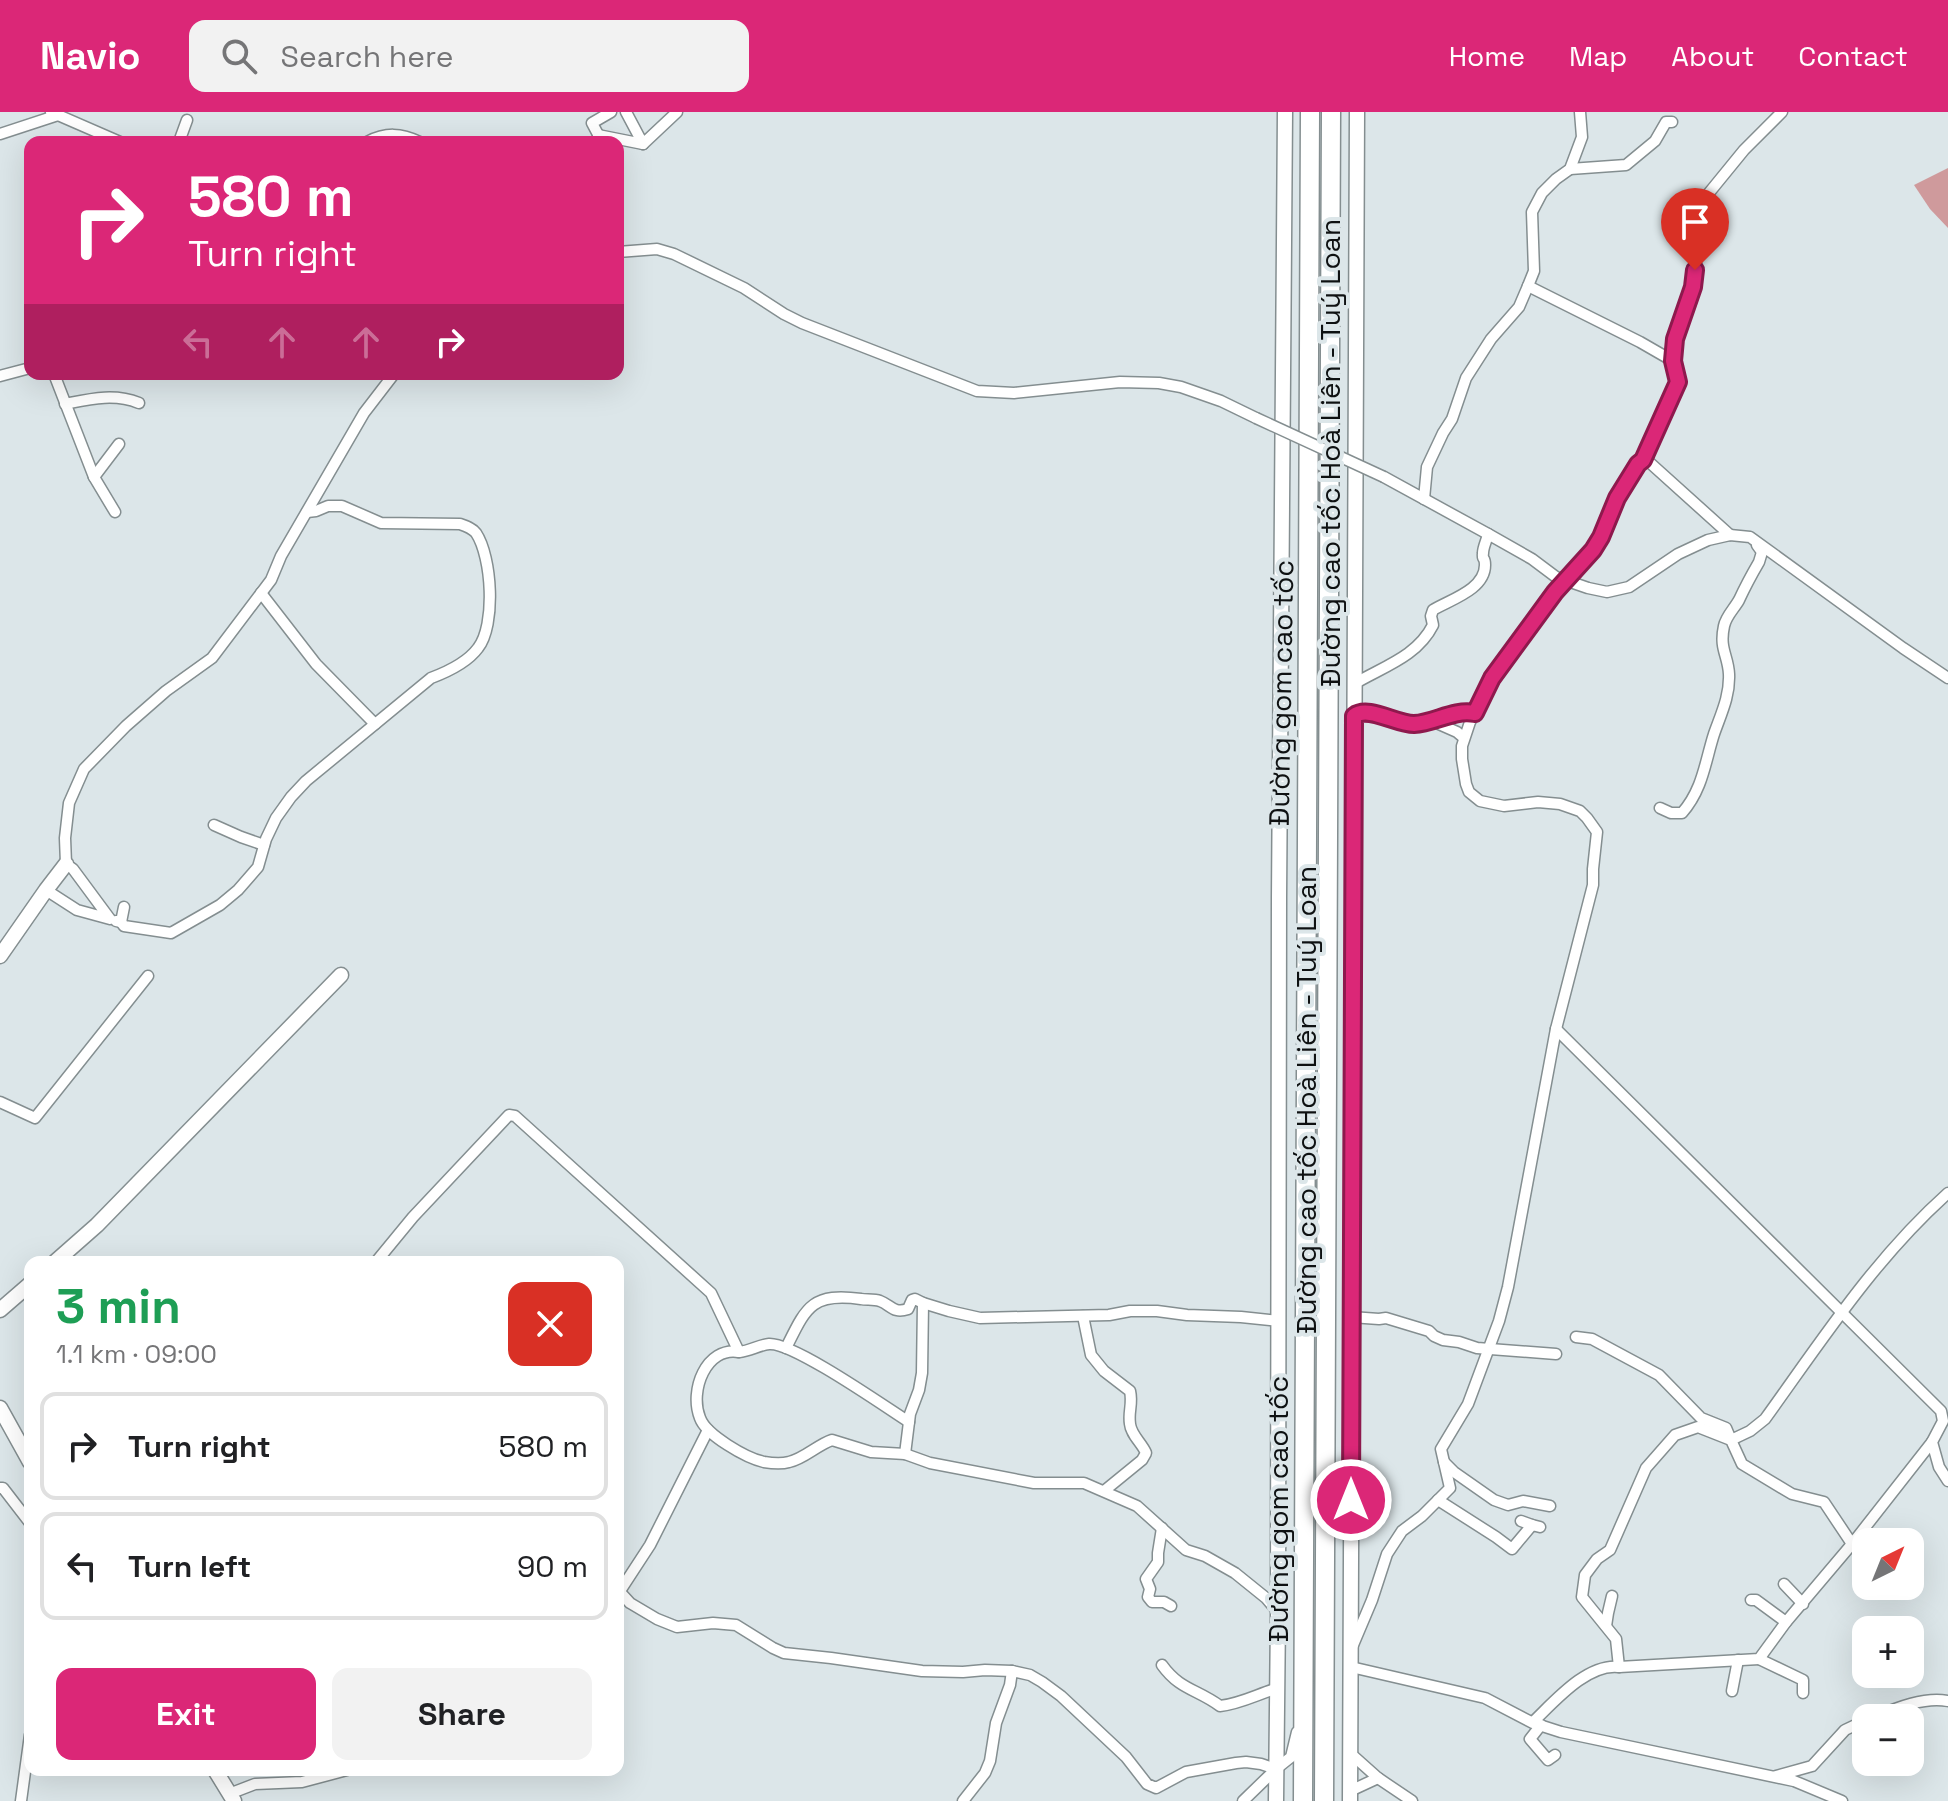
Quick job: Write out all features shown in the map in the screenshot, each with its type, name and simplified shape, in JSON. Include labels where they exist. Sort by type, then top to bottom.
[{"type":"highway","name":"Đường cao tốc Hoà Liên - Tuý Loan","points":[[1303,1801],[1310,112]]},
{"type":"highway","name":"Đường cao tốc Hoà Liên - Tuý Loan","points":[[1324,1801],[1331,112]]},
{"type":"main road","name":"Đường gom cao tốc","points":[[1276,1801],[1285,112]]},
{"type":"main road","points":[[1350,1796],[1350,1753],[1346,1733],[1351,1667],[1357,112]]},
{"type":"main road","points":[[0,956],[66,864]]},
{"type":"main road","points":[[62,1256],[97,1225],[341,975]]},
{"type":"main road","points":[[0,1310],[24,1289]]},
{"type":"main road","points":[[0,1408],[24,1451]]},
{"type":"main road","points":[[219,1776],[232,1798]]},
{"type":"street","points":[[592,123],[611,112]]},
{"type":"street","points":[[626,112],[643,144]]},
{"type":"street","points":[[643,144],[677,112]]},
{"type":"street","points":[[1570,169],[1582,137],[1580,112]]},
{"type":"street","points":[[1351,1650],[1387,1554],[1402,1531],[1450,1488],[1441,1449],[1468,1404],[1499,1321],[1556,1029],[1593,885],[1597,832],[1593,825],[1580,811],[1560,804],[1538,802],[1504,806],[1480,801],[1469,792],[1464,774],[1464,738],[1492,678],[1565,581],[1593,550],[1617,498],[1643,460],[1678,382],[1673,361],[1675,339],[1693,287],[1704,199],[1744,150],[1782,112]]},
{"type":"street","points":[[584,113],[599,136]]},
{"type":"street","points":[[0,134],[55,114],[106,136]]},
{"type":"street","points":[[181,136],[187,120]]},
{"type":"street","points":[[1424,499],[1427,467],[1452,419],[1466,378],[1491,339],[1519,307],[1534,271],[1532,212],[1542,193],[1570,169],[1626,165],[1655,141],[1666,122],[1672,122]]},
{"type":"street","points":[[381,136],[407,136]]},
{"type":"street","points":[[624,141],[643,144]]},
{"type":"street","points":[[624,252],[657,249],[674,254],[744,288],[802,323],[977,391],[1014,393],[1120,382],[1181,387],[1221,401],[1384,477],[1565,581],[1607,592],[1621,590],[1640,581],[1678,554],[1708,540],[1730,535],[1750,537],[1948,678]]},
{"type":"street","points":[[1528,286],[1673,361]]},
{"type":"street","points":[[0,376],[24,370]]},
{"type":"street","points":[[56,380],[94,477],[115,512]]},
{"type":"street","points":[[116,921],[66,864],[69,803],[84,769],[166,691],[212,658],[271,580],[281,556],[364,413],[389,380]]},
{"type":"street","points":[[65,404],[97,397],[128,398],[139,403]]},
{"type":"street","points":[[94,477],[119,444]]},
{"type":"street","points":[[1643,460],[1649,462],[1730,535]]},
{"type":"street","points":[[46,890],[77,910],[124,926],[171,933],[220,905],[238,890],[258,867],[276,818],[306,781],[431,678],[446,672],[479,647],[488,627],[489,582],[484,552],[476,534],[468,527],[460,524],[381,523],[342,506],[307,512]]},
{"type":"street","points":[[1354,684],[1409,653],[1429,634],[1433,625],[1433,610],[1466,593],[1479,580],[1484,570],[1482,555],[1488,534]]},
{"type":"street","points":[[1660,808],[1671,813],[1682,813],[1698,789],[1704,773],[1727,698],[1729,675],[1722,644],[1724,624],[1762,552],[1750,537]]},
{"type":"street","points":[[261,593],[316,664],[375,724]]},
{"type":"street","points":[[1354,716],[1366,712],[1411,724],[1455,713],[1475,713]]},
{"type":"street","points":[[1432,721],[1464,738]]},
{"type":"street","points":[[214,825],[264,845]]},
{"type":"street","points":[[116,921],[124,907]]},
{"type":"street","points":[[0,1102],[35,1118],[148,976]]},
{"type":"street","points":[[1556,1029],[1941,1411],[1943,1421],[1932,1442],[1865,1528]]},
{"type":"street","points":[[381,1256],[413,1217],[509,1115],[515,1116],[711,1293],[739,1352]]},
{"type":"street","points":[[1619,1667],[1616,1639],[1582,1597],[1585,1575],[1597,1559],[1610,1550],[1646,1468],[1675,1435],[1698,1427],[1731,1440],[1765,1419],[1842,1312],[1914,1225],[1948,1193]]},
{"type":"street","points":[[786,1348],[806,1311],[825,1298],[880,1301],[889,1308],[901,1311],[908,1309],[913,1299],[980,1318],[1157,1311],[1279,1321]]},
{"type":"street","points":[[905,1454],[909,1422],[922,1373],[923,1303]]},
{"type":"street","points":[[1083,1316],[1091,1355],[1104,1371],[1130,1391],[1130,1427],[1146,1453],[1142,1460],[1104,1491]]},
{"type":"street","points":[[1351,1317],[1386,1318],[1422,1328],[1443,1340],[1477,1348],[1556,1354]]},
{"type":"street","points":[[1576,1337],[1592,1339],[1659,1375],[1701,1418],[1726,1428],[1742,1464],[1792,1494],[1824,1502],[1852,1544],[1759,1659]]},
{"type":"street","points":[[909,1422],[818,1364],[771,1344],[749,1351],[724,1351],[706,1367],[698,1387],[700,1421],[708,1430],[744,1455],[765,1462],[789,1462],[832,1440],[871,1452],[905,1454],[930,1463],[1034,1483],[1084,1483],[1135,1504],[1186,1550],[1205,1556],[1235,1573],[1278,1612]]},
{"type":"street","points":[[624,1583],[650,1545],[708,1430]]},
{"type":"street","points":[[1932,1442],[1939,1467],[1948,1481]]},
{"type":"street","points":[[1443,1460],[1454,1472],[1494,1500],[1508,1505],[1523,1501],[1550,1506]]},
{"type":"street","points":[[0,1488],[24,1515]]},
{"type":"street","points":[[1438,1500],[1512,1549],[1531,1524]]},
{"type":"street","points":[[1162,1528],[1158,1562],[1146,1579],[1150,1589],[1148,1597],[1152,1602],[1164,1602],[1171,1606]]},
{"type":"street","points":[[1784,1584],[1803,1604]]},
{"type":"street","points":[[624,1596],[657,1619],[677,1627],[713,1623],[736,1625],[784,1653],[922,1671],[985,1670],[1030,1675],[1061,1696],[1126,1757],[1147,1784],[1156,1788],[1186,1772],[1236,1763],[1261,1764],[1276,1769]]},
{"type":"street","points":[[1606,1626],[1612,1596]]},
{"type":"street","points":[[1751,1600],[1756,1600],[1786,1622]]},
{"type":"street","points":[[1555,1755],[1548,1760],[1530,1739],[1537,1724],[1577,1682],[1608,1666],[1759,1659],[1803,1680],[1803,1693]]},
{"type":"street","points":[[1732,1691],[1738,1660]]},
{"type":"street","points":[[1162,1665],[1178,1684],[1220,1706],[1245,1701],[1278,1688]]},
{"type":"street","points":[[1351,1667],[1485,1698],[1537,1724],[1581,1737],[1794,1781],[1842,1801]]},
{"type":"street","points":[[963,1801],[985,1773],[990,1761],[996,1723],[1012,1671]]},
{"type":"street","points":[[1915,1704],[1948,1701]]},
{"type":"street","points":[[1774,1777],[1812,1766],[1845,1730],[1852,1727]]},
{"type":"street","points":[[1243,1801],[1291,1757],[1298,1730]]},
{"type":"street","points":[[1350,1753],[1378,1778],[1412,1801]]},
{"type":"street","points":[[21,1801],[24,1776]]},
{"type":"street","points":[[232,1798],[255,1784],[302,1782],[324,1776]]},
{"type":"street","points":[[1350,1796],[1378,1778]]},
{"type":"shaded area","points":[[1948,168],[1948,228],[1914,185]]},
{"type":"route","points":[[1351,1500],[1354,716],[1366,712],[1417,724],[1455,713],[1475,713],[1492,678],[1555,592],[1593,550],[1617,498],[1643,460],[1678,382],[1673,361],[1675,339],[1693,287],[1695,270]]}]
